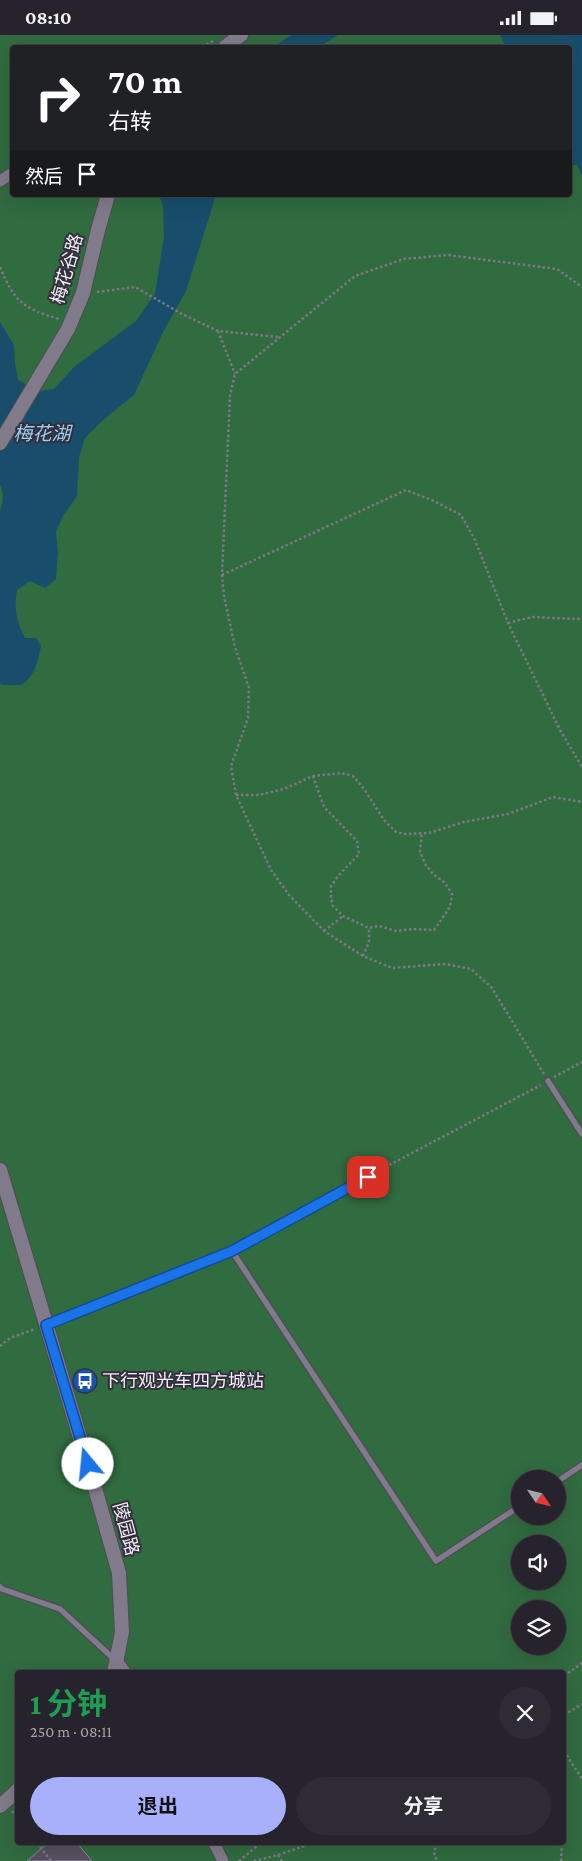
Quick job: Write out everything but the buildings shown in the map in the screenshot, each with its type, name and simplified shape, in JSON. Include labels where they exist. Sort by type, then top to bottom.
[{"type":"street","points":[[228,45],[241,35]]},
{"type":"street","name":"梅花谷路","points":[[0,443],[68,329],[84,293],[98,229],[107,197]]},
{"type":"street","name":"陵园路","points":[[0,1169],[119,1573],[122,1633],[115,1667]]},
{"type":"street","points":[[0,1805],[15,1792]]},
{"type":"street","points":[[215,1845],[223,1861]]},
{"type":"lane","points":[[548,1081],[582,1134]]},
{"type":"lane","points":[[46,1325],[232,1251],[368,1177]]},
{"type":"lane","points":[[232,1251],[436,1561],[511,1512]]},
{"type":"lane","points":[[566,1476],[582,1465]]},
{"type":"lane","points":[[0,1587],[60,1609],[115,1667]]},
{"type":"path","points":[[235,374],[355,276],[404,259],[448,255],[557,269],[582,287]]},
{"type":"path","points":[[0,267],[10,289],[19,301],[35,312],[64,320]]},
{"type":"path","points":[[84,293],[135,287],[182,314],[218,331],[279,337]]},
{"type":"path","points":[[218,331],[235,374],[230,395],[222,575],[224,596],[235,647],[249,688],[248,718],[231,766],[236,795],[271,870],[289,895],[324,931],[363,957],[392,968],[445,964],[471,969],[492,988],[548,1081]]},
{"type":"path","points":[[222,575],[406,490],[434,501],[461,515],[475,540],[508,623],[560,730],[582,767]]},
{"type":"path","points":[[508,623],[532,617],[582,618]]},
{"type":"path","points":[[236,795],[259,795],[284,789],[313,776],[341,773],[354,776],[384,820],[396,832],[405,834],[429,833],[464,822],[508,814],[553,797],[582,802]]},
{"type":"path","points":[[313,776],[324,807],[356,841],[358,847],[359,854],[331,886],[333,906],[343,916],[369,928],[379,926],[396,931],[414,929],[434,930],[450,907],[452,894],[445,883],[433,874],[425,864],[420,851],[422,833]]},
{"type":"path","points":[[324,931],[343,916]]},
{"type":"path","points":[[363,957],[369,942],[369,928]]},
{"type":"path","points":[[368,1177],[582,1062]]},
{"type":"path","points":[[0,1346],[10,1338],[46,1325]]},
{"type":"path","points":[[566,1675],[582,1663]]},
{"type":"path","points":[[566,1714],[582,1704]]},
{"type":"path","points":[[566,1754],[582,1779]]},
{"type":"path","points":[[39,1845],[51,1861]]},
{"type":"path","points":[[239,1861],[259,1845]]},
{"type":"path","points":[[254,1861],[306,1845]]},
{"type":"path","points":[[436,1845],[434,1853],[437,1861]]},
{"type":"path","points":[[561,1861],[562,1845]]},
{"type":"path","points":[[278,1855],[282,1861]]},
{"type":"green space","points":[[0,35],[582,35],[582,1861],[0,1861]]},
{"type":"water","points":[[291,35],[338,35],[322,45],[276,45]]},
{"type":"water","points":[[500,35],[582,35],[582,176],[577,165],[572,165],[572,45],[505,45]]},
{"type":"water","name":"梅花湖","points":[[160,197],[215,197],[186,291],[163,332],[134,395],[103,420],[85,438],[79,457],[77,496],[63,516],[56,531],[58,553],[56,579],[45,588],[30,581],[17,590],[16,615],[22,632],[25,638],[36,638],[41,646],[35,668],[22,685],[0,684],[0,511],[3,498],[0,485],[0,322],[14,345],[18,380],[39,391],[54,389],[74,367],[136,321],[155,294],[164,236],[163,206]]},
{"type":"place","name":"下行观光车四方城站","points":[[85,1381]]},
{"type":"route","points":[[88,1464],[46,1325],[232,1251],[368,1177]]}]
